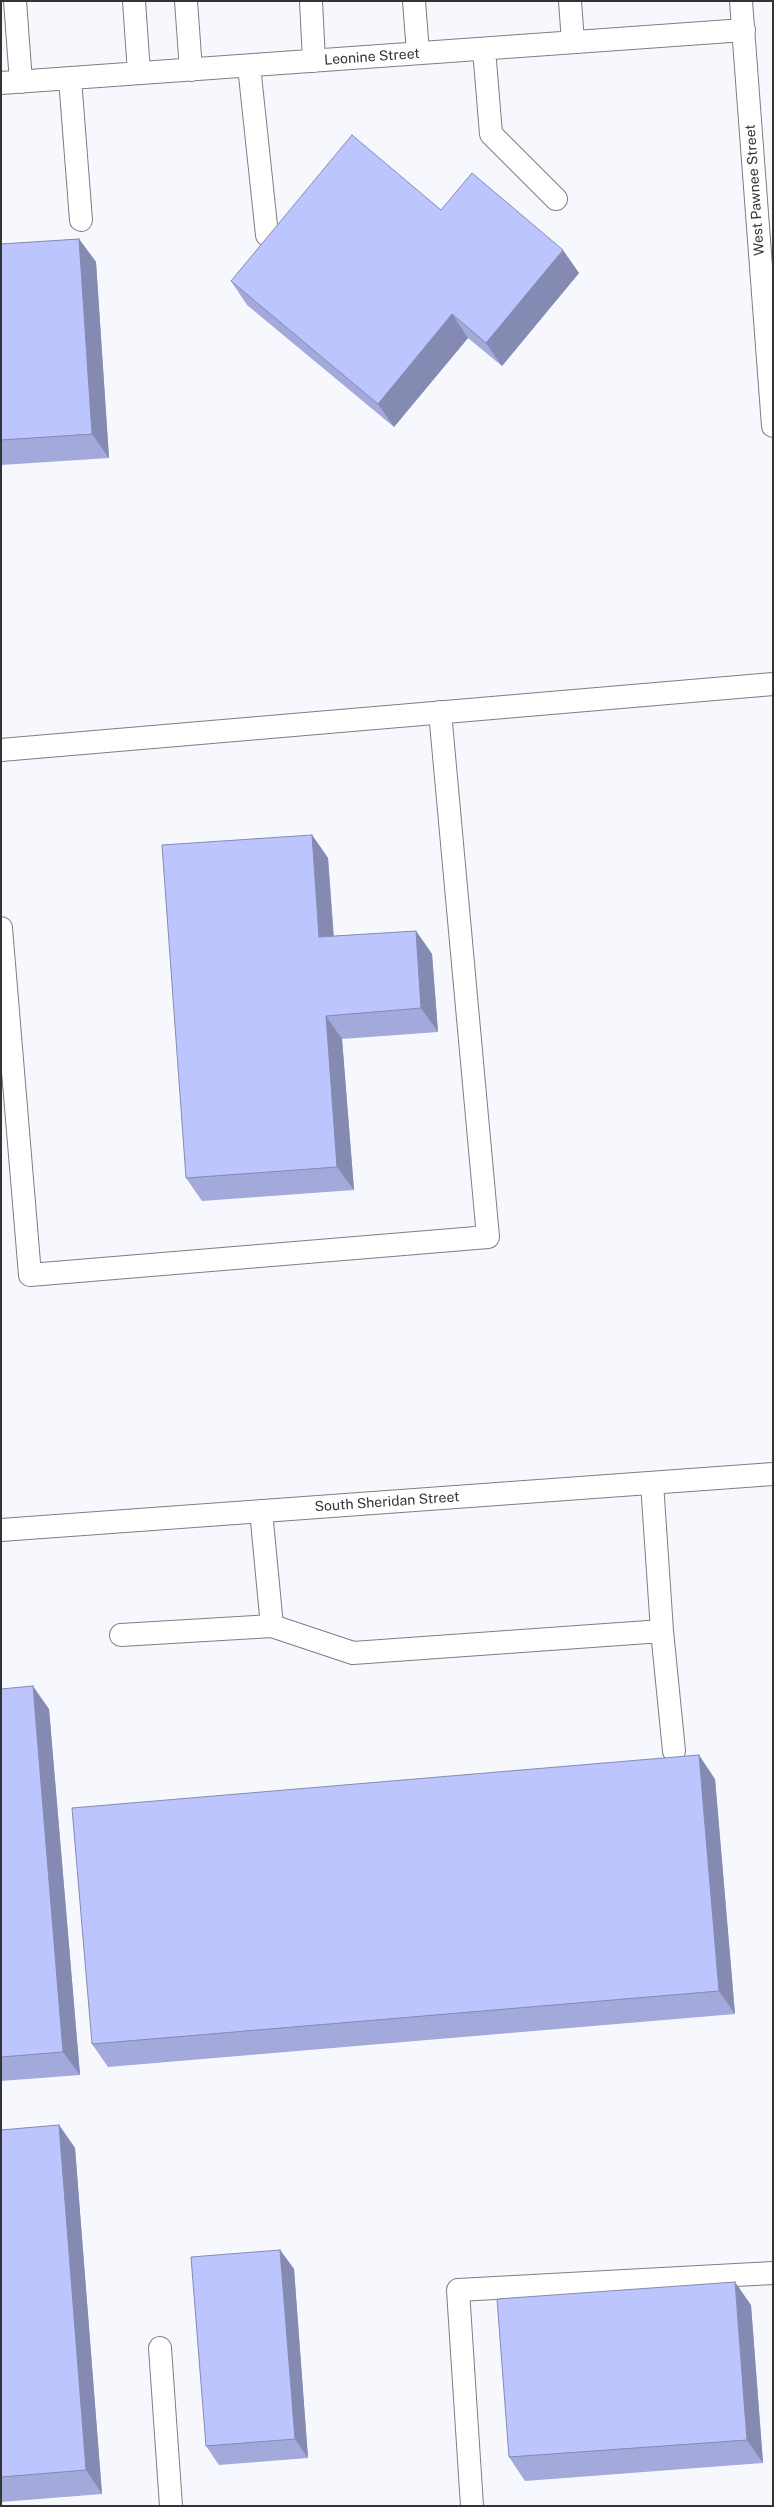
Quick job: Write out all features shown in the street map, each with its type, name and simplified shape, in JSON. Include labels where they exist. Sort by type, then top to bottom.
[{"type":"street","points":[[11,83],[15,1]]},
{"type":"street","points":[[134,1],[139,73]]},
{"type":"street","points":[[186,1],[191,70]]},
{"type":"street","points":[[311,1],[314,61]]},
{"type":"street","points":[[414,1],[418,53]]},
{"type":"street","points":[[570,1],[573,42]]},
{"type":"street","name":"West Pawnee Street","points":[[741,1],[773,426]]},
{"type":"street","name":"Leonine Street","points":[[11,83],[744,30]]},
{"type":"street","points":[[484,48],[491,134],[556,199]]},
{"type":"street","points":[[248,66],[267,235]]},
{"type":"street","points":[[70,79],[81,220]]},
{"type":"street","points":[[1,750],[773,684]]},
{"type":"street","points":[[1,928],[30,1275],[488,1237],[440,712]]},
{"type":"street","name":"South Sheridan Street","points":[[1,1530],[773,1474]]},
{"type":"street","points":[[652,1483],[662,1631],[674,1751]]},
{"type":"street","points":[[262,1511],[272,1626]]},
{"type":"street","points":[[121,1635],[272,1626],[353,1653],[662,1631]]},
{"type":"street","points":[[472,2506],[458,2290],[773,2273]]},
{"type":"street","points":[[160,2348],[171,2506]]},
{"type":"building","points":[[352,135],[441,210],[472,173],[563,250],[486,343],[452,314],[378,404],[231,281]]},
{"type":"building","points":[[79,239],[92,434],[1,440],[1,244]]},
{"type":"building","points":[[312,835],[319,937],[416,931],[421,1008],[326,1016],[337,1167],[186,1178],[162,845]]},
{"type":"building","points":[[33,1686],[63,2052],[1,2057],[1,1689]]},
{"type":"building","points":[[699,1755],[719,1991],[92,2044],[72,1808]]},
{"type":"building","points":[[59,2125],[86,2470],[1,2477],[1,2130]]},
{"type":"building","points":[[280,2250],[295,2439],[206,2446],[191,2257]]},
{"type":"building","points":[[735,2282],[747,2440],[509,2457],[497,2299]]}]
